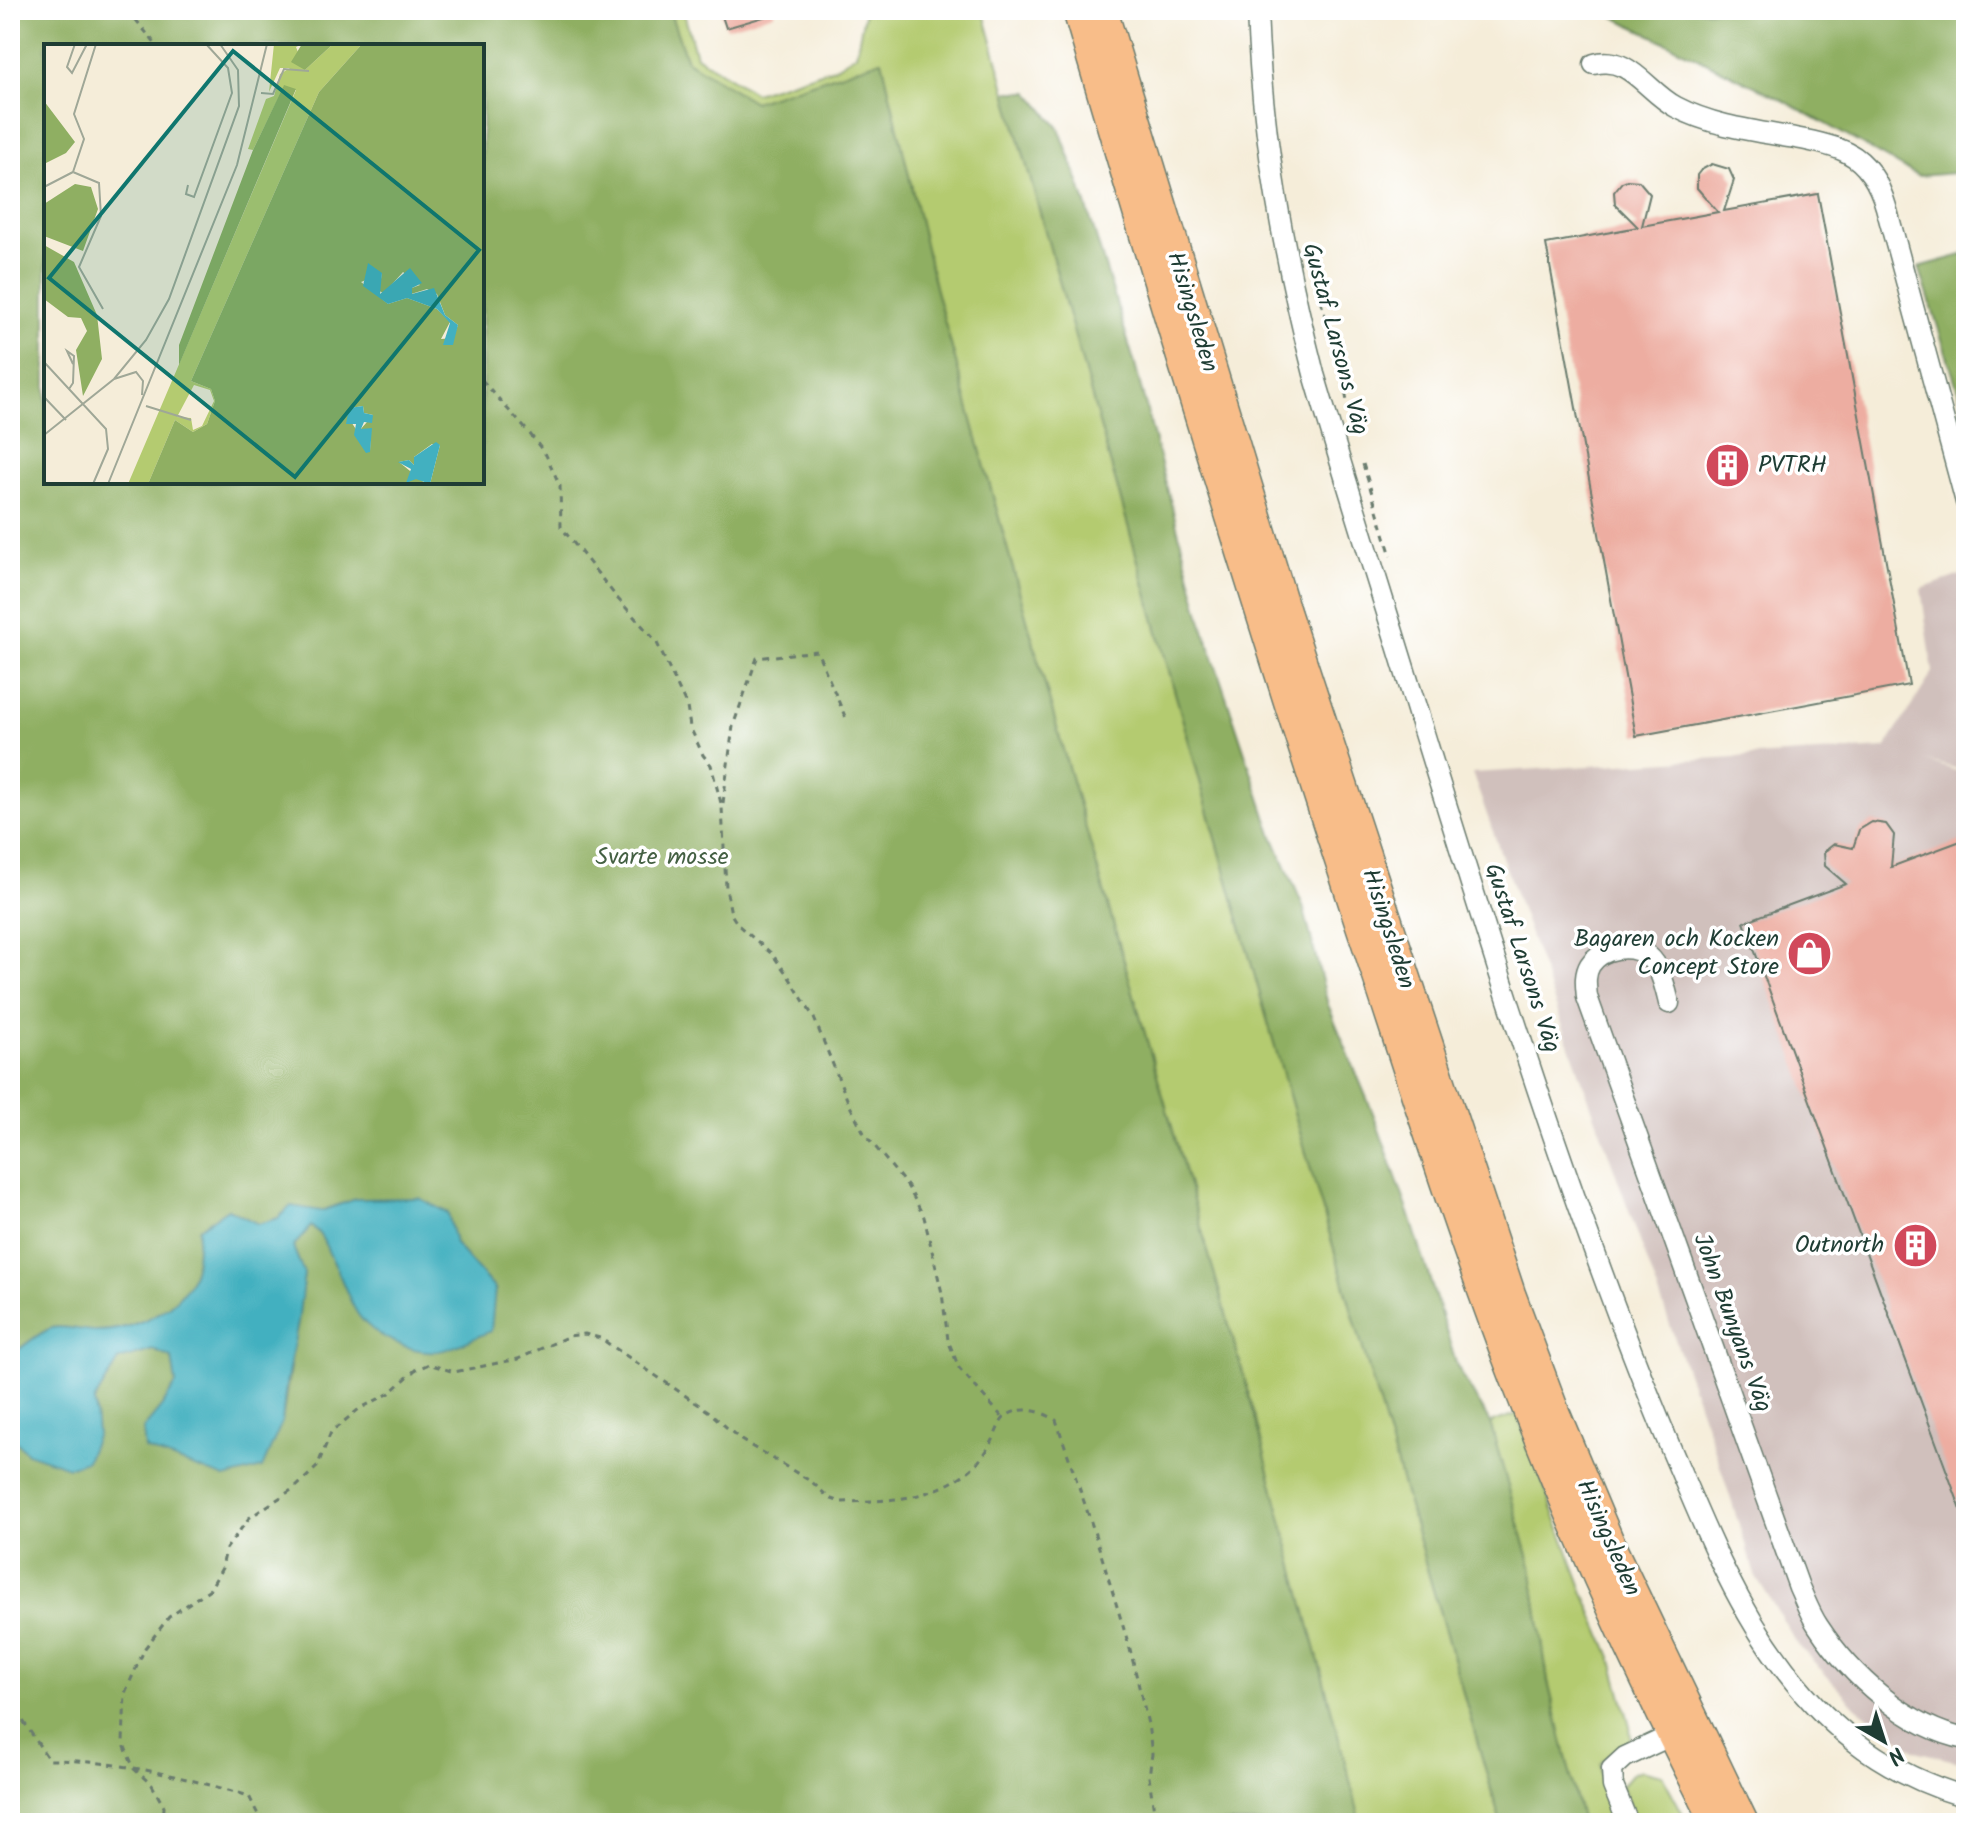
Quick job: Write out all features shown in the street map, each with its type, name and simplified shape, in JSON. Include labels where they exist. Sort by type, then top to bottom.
[{"type":"highway","name":"Hisingsleden","points":[[1078,10],[1299,733],[1471,1258],[1513,1372],[1578,1530],[1672,1735],[1717,1823]]},
{"type":"highway","name":"Hisingsleden","points":[[1102,10],[1286,615],[1510,1294],[1554,1412],[1613,1552],[1743,1823]]},
{"type":"street","name":"Gustaf Larsons Väg","points":[[1257,10],[1261,85],[1272,182],[1291,282],[1314,374],[1513,1015],[1584,1224],[1654,1409],[1731,1584],[1788,1674],[1833,1724],[1878,1760],[1914,1779],[1966,1797]]},
{"type":"street","points":[[1594,64],[1607,61],[1619,63],[1660,97],[1696,116],[1737,128],[1815,142],[1848,153],[1873,176],[1886,207],[1966,502]]},
{"type":"street","name":"John Bunyans Väg","points":[[1669,1003],[1656,966],[1640,951],[1630,947],[1618,949],[1605,953],[1590,966],[1585,985],[1587,997],[1799,1587],[1821,1631],[1874,1688],[1914,1720],[1966,1739]]},
{"type":"street","points":[[1628,1823],[1613,1786],[1612,1769],[1625,1757],[1672,1735]]},
{"type":"path","points":[[128,10],[155,44]]},
{"type":"path","points":[[1310,265],[1341,367],[1352,431]]},
{"type":"path","points":[[484,382],[546,455],[560,486],[561,527],[656,641],[687,707],[690,727],[711,765],[722,807]]},
{"type":"path","points":[[1362,460],[1393,563]]},
{"type":"path","points":[[847,721],[817,651],[757,658],[733,726],[722,807],[726,888],[731,914],[738,925],[772,954],[789,977],[814,1018],[864,1133],[908,1187],[924,1217],[942,1293],[948,1340],[959,1368],[1003,1419]]},
{"type":"path","points":[[163,1823],[164,1807],[152,1785],[134,1769],[123,1742],[125,1693],[145,1648],[169,1617],[210,1589],[222,1568],[226,1549],[249,1518],[296,1487],[317,1467],[331,1432],[359,1409],[390,1393],[415,1370],[429,1364],[454,1372],[518,1359],[569,1336],[585,1334],[600,1338],[708,1411],[741,1440],[812,1482],[829,1498],[840,1502],[915,1498],[960,1477],[975,1465],[991,1444],[1003,1419],[1014,1412],[1033,1410],[1056,1420],[1130,1649],[1148,1724],[1152,1754],[1149,1777],[1154,1811],[1160,1823]]},
{"type":"path","points":[[10,1701],[49,1760],[86,1760],[194,1780],[249,1796],[262,1823]]},
{"type":"shaded area","points":[[1966,573],[1966,771],[1924,760],[1966,774],[1966,1764],[1916,1751],[1856,1707],[1798,1645],[1755,1575],[1716,1453],[1472,773],[1885,748],[1933,672],[1921,589]]},
{"type":"green space","name":"Svarte mosse","points":[[10,10],[669,10],[687,61],[754,102],[882,60],[935,287],[1062,746],[1247,1387],[1361,1823],[10,1823],[10,1435],[27,1453],[97,1434],[94,1401],[119,1360],[153,1350],[172,1358],[176,1384],[162,1406],[282,1422],[304,1274],[293,1247],[311,1225],[325,1242],[342,1276],[495,1289],[455,1244],[448,1213],[356,1199],[321,1211],[291,1207],[278,1218],[258,1224],[228,1209],[199,1228],[194,1271],[188,1284],[168,1307],[125,1327],[95,1331],[62,1327],[41,1333],[10,1355]]},
{"type":"green space","points":[[669,10],[683,10],[696,56],[755,93],[834,68],[856,54],[865,10],[983,10],[1265,1012],[1501,1823],[1361,1823],[1247,1387],[1062,746],[935,287],[882,60],[754,102],[687,61]]},
{"type":"green space","points":[[1600,10],[1966,10],[1966,172],[1918,176],[1781,99]]},
{"type":"green space","points":[[1006,92],[1029,92],[1059,128],[1081,188],[1134,361],[1204,630],[1272,834],[1303,906],[1328,1005],[1373,1113],[1409,1213],[1457,1366],[1490,1423],[1531,1566],[1548,1682],[1582,1823],[1501,1823],[1265,1012]]},
{"type":"green space","points":[[1966,254],[1966,416],[1919,267]]},
{"type":"green space","points":[[1517,1414],[1611,1657],[1630,1726],[1631,1739],[1626,1746],[1600,1764],[1600,1773],[1620,1823],[1582,1823],[1548,1682],[1531,1566],[1490,1423]]},
{"type":"green space","points":[[1641,1770],[1662,1775],[1688,1823],[1637,1823],[1621,1786],[1631,1774]]},
{"type":"water","points":[[419,1198],[448,1213],[455,1244],[495,1289],[491,1331],[438,1351],[405,1346],[382,1335],[357,1313],[324,1242],[311,1226],[293,1247],[304,1274],[298,1322],[282,1422],[262,1468],[225,1478],[145,1449],[143,1429],[176,1384],[172,1358],[153,1350],[119,1360],[94,1401],[97,1434],[86,1461],[68,1467],[27,1453],[10,1435],[10,1355],[52,1328],[109,1330],[140,1322],[168,1307],[188,1284],[194,1271],[199,1228],[228,1209],[258,1224],[278,1218],[291,1206],[321,1211],[356,1199]]},
{"type":"building","points":[[720,10],[774,10],[774,14],[726,28]]},
{"type":"building","name":"PVTRH","points":[[1712,164],[1729,169],[1734,180],[1724,211],[1818,194],[1909,685],[1636,736],[1546,244],[1638,227],[1615,204],[1614,192],[1627,180],[1639,181],[1650,194],[1642,226],[1718,212],[1697,188],[1697,175]]},
{"type":"building","name":"Outnorth","points":[[1872,822],[1886,824],[1894,835],[1891,867],[1966,839],[1964,1518],[1744,922],[1846,884],[1825,866],[1824,852],[1834,844],[1853,848],[1859,830]]},
{"type":"place","name":"PVTRH","points":[[1727,465]]},
{"type":"place","name":"Bagaren och Kocken Concept Store","points":[[1810,953]]},
{"type":"place","name":"Outnorth","points":[[1915,1245]]}]
